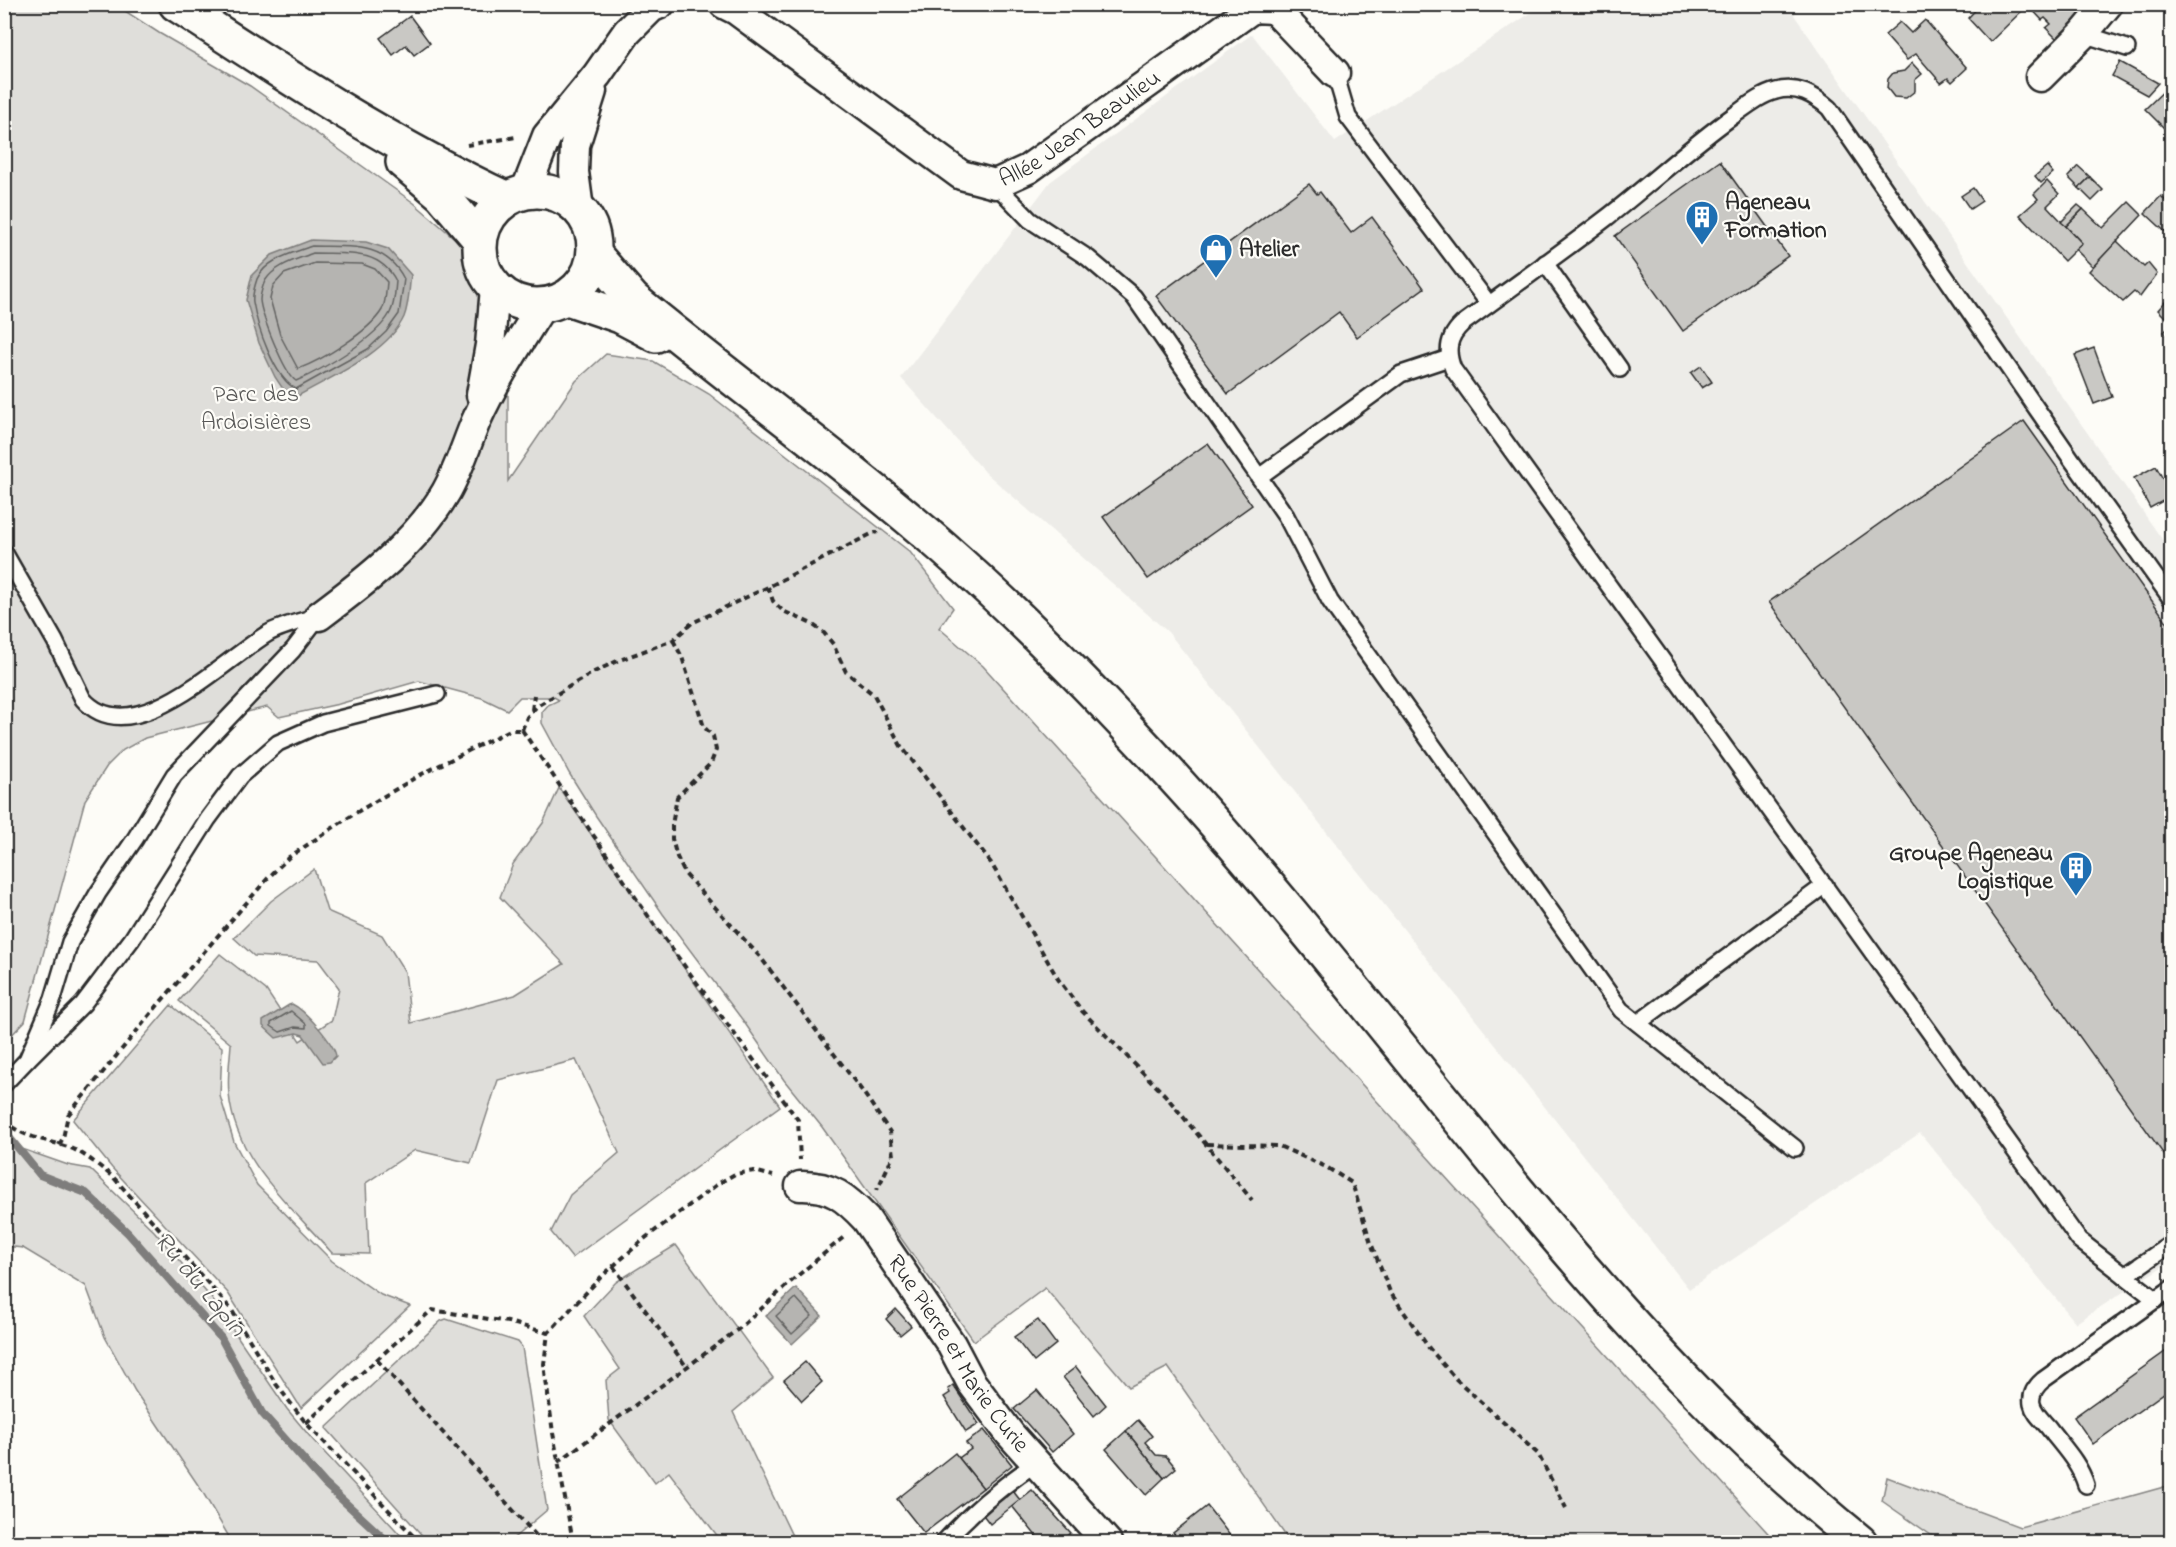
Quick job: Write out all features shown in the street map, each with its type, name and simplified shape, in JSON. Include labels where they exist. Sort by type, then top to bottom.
[{"type":"main road","points":[[176,4],[340,108],[457,176],[516,196]]},
{"type":"main road","points":[[340,108],[442,195],[480,240]]},
{"type":"main road","points":[[554,302],[581,286],[590,272],[594,255],[594,238],[589,222],[579,208],[563,197],[544,191],[516,196],[494,210],[485,224],[480,240],[480,257],[485,273],[495,288],[509,298],[524,304],[554,302],[620,316],[713,365]]},
{"type":"main road","points":[[594,255],[633,299],[835,460],[889,521],[942,547],[1044,642],[1174,778],[1242,855],[1555,1237],[1656,1351],[1756,1453],[1810,1502],[1860,1542]]},
{"type":"street","points":[[516,196],[547,136],[597,75],[627,32],[651,8],[660,4]]},
{"type":"street","name":"Allée Jean Beaulieu","points":[[724,4],[736,10],[961,175],[994,184],[1028,169],[1253,8],[1274,9],[1335,73]]},
{"type":"street","points":[[2040,76],[2083,34],[2108,4]]},
{"type":"street","points":[[579,208],[573,172],[575,145],[597,75]]},
{"type":"street","points":[[319,616],[390,559],[427,519],[446,493],[462,461],[476,420],[490,345],[495,288]]},
{"type":"street","points":[[476,420],[554,302]]},
{"type":"street","name":"Rue Pierre et Marie Curie","points":[[801,1186],[829,1189],[850,1201],[866,1219],[951,1344],[971,1382],[1010,1434],[1107,1542]]},
{"type":"lane","points":[[2083,34],[2127,48]]},
{"type":"lane","points":[[1335,73],[1348,117],[1489,304]]},
{"type":"lane","points":[[2156,1300],[2079,1240],[1453,369],[1449,358],[1449,346],[1455,330],[1606,218],[1701,139],[1764,95],[1778,90],[1792,89],[1813,95],[1829,108],[2072,460],[2172,600]]},
{"type":"lane","points":[[994,184],[1030,220],[1088,258],[1134,297],[1286,516],[1330,601],[1622,1010],[1796,1148]]},
{"type":"lane","points":[[1545,264],[1620,369]]},
{"type":"lane","points":[[1259,477],[1401,374],[1449,358]]},
{"type":"lane","points":[[4,552],[55,641],[83,699],[89,706],[106,716],[133,715],[150,711],[183,693],[268,633],[319,616]]},
{"type":"lane","points":[[27,1060],[53,999],[70,942],[98,893],[135,839],[174,775],[292,650],[319,616]]},
{"type":"lane","points":[[4,1084],[83,1004],[132,939],[208,819],[240,776],[278,743],[323,723],[436,694]]},
{"type":"lane","points":[[1638,1023],[1825,885]]},
{"type":"lane","points":[[2125,1276],[2172,1243]]},
{"type":"lane","points":[[2086,1485],[2076,1462],[2035,1412],[2032,1398],[2034,1391],[2043,1380],[2172,1288]]},
{"type":"lane","points":[[944,1542],[961,1523],[1005,1483],[1036,1463]]},
{"type":"path","points":[[531,711],[542,702],[592,673],[673,640],[692,623],[768,587],[873,532],[889,521]]},
{"type":"path","points":[[768,587],[773,601],[783,611],[812,624],[824,633],[833,644],[846,672],[874,695],[901,746],[991,863],[1058,979],[1109,1041],[1165,1095],[1252,1200]]},
{"type":"path","points":[[558,1462],[741,1327],[866,1219],[893,1156],[890,1132],[863,1092],[761,958],[685,874],[677,857],[672,839],[672,825],[677,797],[711,763],[716,750],[713,736],[704,727],[682,657],[673,640]]},
{"type":"path","points":[[522,730],[531,711],[534,695]]},
{"type":"path","points":[[59,1145],[63,1138],[68,1115],[158,1005],[268,878],[289,857],[357,812],[420,775],[510,730],[522,730]]},
{"type":"path","points":[[522,730],[656,926],[798,1120],[801,1186],[777,1176],[754,1171],[735,1174],[719,1183],[644,1239],[548,1333],[544,1364],[558,1462],[573,1542]]},
{"type":"path","points":[[4,1120],[22,1134],[73,1149],[99,1165],[147,1213],[231,1309],[276,1384],[306,1423],[419,1542]]},
{"type":"path","points":[[1206,1143],[1279,1146],[1326,1167],[1352,1183],[1371,1243],[1390,1292],[1429,1348],[1456,1379],[1538,1454],[1566,1508]]},
{"type":"path","points":[[614,1266],[686,1366]]},
{"type":"path","points":[[306,1423],[432,1310],[508,1322],[548,1333]]},
{"type":"path","points":[[377,1360],[529,1531],[542,1542]]},
{"type":"shaded area","points":[[1543,5],[1800,5],[1794,15],[2171,552],[2171,1261],[2076,1323],[1920,1133],[1689,1289],[1168,632],[986,473],[901,378],[1050,182],[1252,34],[1335,142]]},
{"type":"green space","name":"Parc des Ardoisières","points":[[4,5],[116,5],[250,86],[414,203],[483,263],[501,306],[508,337],[508,481],[576,381],[606,354],[653,361],[709,394],[910,552],[953,608],[939,628],[983,666],[1776,1542],[1290,1542],[1168,1367],[1129,1387],[1045,1288],[974,1341],[822,1127],[784,1080],[744,1022],[663,914],[596,816],[542,723],[542,712],[548,705],[559,700],[554,697],[520,697],[507,710],[482,698],[419,681],[339,704],[279,717],[267,707],[145,738],[123,750],[107,766],[85,800],[25,1021],[5,1042]]},
{"type":"green space","points":[[559,788],[780,1106],[572,1258],[551,1232],[570,1195],[619,1153],[576,1060],[498,1080],[471,1163],[415,1150],[366,1183],[369,1254],[332,1253],[267,1181],[242,1140],[233,1118],[229,1094],[231,1044],[179,1001],[220,954],[266,990],[300,1041],[332,1020],[339,988],[318,960],[254,956],[234,938],[271,901],[314,869],[327,911],[382,935],[405,972],[411,1023],[515,995],[564,964],[500,897],[513,864],[543,823]]},
{"type":"green space","points":[[171,1005],[222,1047],[220,1096],[234,1142],[257,1185],[332,1261],[381,1295],[410,1306],[301,1408],[228,1293],[112,1168],[73,1120]]},
{"type":"green space","points":[[5,1143],[68,1165],[90,1169],[154,1231],[212,1299],[287,1409],[407,1542],[232,1542],[202,1491],[135,1391],[105,1337],[86,1286],[23,1248],[5,1246]]},
{"type":"green space","points":[[676,1245],[773,1378],[733,1412],[795,1542],[722,1542],[669,1472],[655,1483],[609,1420],[606,1380],[620,1369],[584,1316],[616,1282]]},
{"type":"green space","points":[[446,1319],[518,1342],[522,1347],[547,1510],[509,1542],[428,1542],[326,1428],[441,1321]]},
{"type":"green space","points":[[1887,1477],[2020,1527],[2171,1485],[2171,1542],[1941,1542],[1882,1501]]},
{"type":"water","points":[[311,240],[366,242],[388,249],[411,275],[404,317],[385,342],[356,363],[296,397],[283,389],[275,377],[259,343],[246,300],[252,275],[272,255]]},
{"type":"water","points":[[292,1004],[298,1007],[325,1035],[336,1056],[330,1062],[323,1063],[303,1035],[296,1033],[276,1038],[263,1026],[263,1021]]},
{"type":"water","points":[[796,1288],[822,1316],[792,1344],[766,1316]]},
{"type":"building","points":[[1981,4],[2042,4],[2048,10],[2053,4],[2093,4],[2059,41],[2046,28],[2051,24],[2045,18],[2042,20],[2028,5],[1990,42],[1968,18]]},
{"type":"building","points":[[410,16],[430,43],[414,55],[406,45],[393,55],[380,38]]},
{"type":"building","points":[[1925,20],[1967,68],[1952,82],[1948,78],[1941,83],[1916,54],[1907,60],[1885,35],[1900,22],[1911,33]]},
{"type":"building","points":[[2120,62],[2158,83],[2147,95],[2112,76]]},
{"type":"building","points":[[1912,63],[1922,74],[1915,80],[1915,91],[1906,98],[1894,97],[1887,88],[1888,79],[1893,73],[1904,71]]},
{"type":"building","points":[[2170,85],[2172,123],[2165,129],[2145,109]]},
{"type":"building","name":"Ageneau Formation","points":[[1720,161],[1788,256],[1683,331],[1615,236]]},
{"type":"building","points":[[2047,166],[2053,173],[2041,183],[2035,176]]},
{"type":"building","points":[[2078,166],[2090,177],[2079,188],[2068,177]]},
{"type":"building","points":[[2090,177],[2103,190],[2092,201],[2079,188]]},
{"type":"building","points":[[2047,181],[2059,194],[2047,206],[2082,243],[2064,261],[2020,215],[2038,199],[2034,194]]},
{"type":"building","points":[[1309,184],[1317,194],[1320,192],[1351,233],[1372,217],[1424,288],[1357,337],[1339,312],[1228,394],[1156,296]]},
{"type":"building","points":[[1973,188],[1982,201],[1970,209],[1961,196]]},
{"type":"building","points":[[2161,196],[2172,207],[2172,238],[2145,213]]},
{"type":"building","points":[[2129,202],[2142,215],[2093,267],[2075,249],[2082,243],[2066,226],[2083,209],[2103,228]]},
{"type":"building","points":[[2078,205],[2083,209],[2066,226],[2061,222]]},
{"type":"building","points":[[2117,241],[2144,267],[2148,263],[2157,274],[2140,297],[2134,292],[2123,302],[2089,271]]},
{"type":"building","points":[[2172,294],[2172,316],[2168,320],[2158,310]]},
{"type":"building","points":[[2172,324],[2172,340],[2164,332]]},
{"type":"building","points":[[2094,348],[2112,397],[2094,404],[2075,355]]},
{"type":"building","points":[[1701,366],[1712,382],[1702,388],[1691,373]]},
{"type":"building","name":"Groupe Ageneau Logistique","points":[[2024,421],[2172,629],[2172,1166],[1769,602]]},
{"type":"building","points":[[1208,443],[1252,505],[1148,579],[1103,517]]},
{"type":"building","points":[[2156,466],[2172,496],[2150,508],[2134,478]]},
{"type":"building","points":[[896,1309],[911,1326],[900,1335],[886,1319]]},
{"type":"building","points":[[1038,1320],[1056,1344],[1034,1362],[1014,1337]]},
{"type":"building","points":[[2172,1347],[2172,1387],[2093,1444],[2074,1417]]},
{"type":"building","points":[[805,1362],[822,1382],[802,1401],[784,1380]]},
{"type":"building","points":[[1076,1367],[1106,1405],[1094,1416],[1063,1377]]},
{"type":"building","points":[[953,1385],[979,1424],[966,1432],[944,1397],[950,1393],[948,1389]]},
{"type":"building","points":[[1037,1390],[1073,1434],[1052,1452],[1014,1409]]},
{"type":"building","points":[[1138,1420],[1152,1436],[1145,1442],[1156,1455],[1166,1456],[1176,1468],[1164,1478],[1126,1431]]},
{"type":"building","points":[[984,1430],[1012,1465],[983,1488],[959,1458],[971,1449],[966,1443]]},
{"type":"building","points":[[1126,1431],[1164,1478],[1146,1495],[1106,1449]]},
{"type":"building","points":[[955,1453],[983,1488],[924,1533],[897,1499]]},
{"type":"building","points":[[1032,1490],[1071,1533],[1061,1542],[1041,1542],[1012,1506]]},
{"type":"building","points":[[1013,1491],[1020,1500],[990,1524],[980,1511],[1002,1492],[1006,1497]]},
{"type":"building","points":[[1207,1506],[1235,1542],[1180,1542],[1173,1533]]},
{"type":"waterway","name":"Ru du Lapin","points":[[4,1131],[40,1175],[86,1193],[128,1233],[221,1338],[262,1413],[325,1484],[388,1542]]},
{"type":"place","name":"Ageneau Formation","points":[[1702,246]]},
{"type":"place","name":"Atelier","points":[[1216,279]]},
{"type":"place","name":"Groupe Ageneau Logistique","points":[[2076,897]]}]
